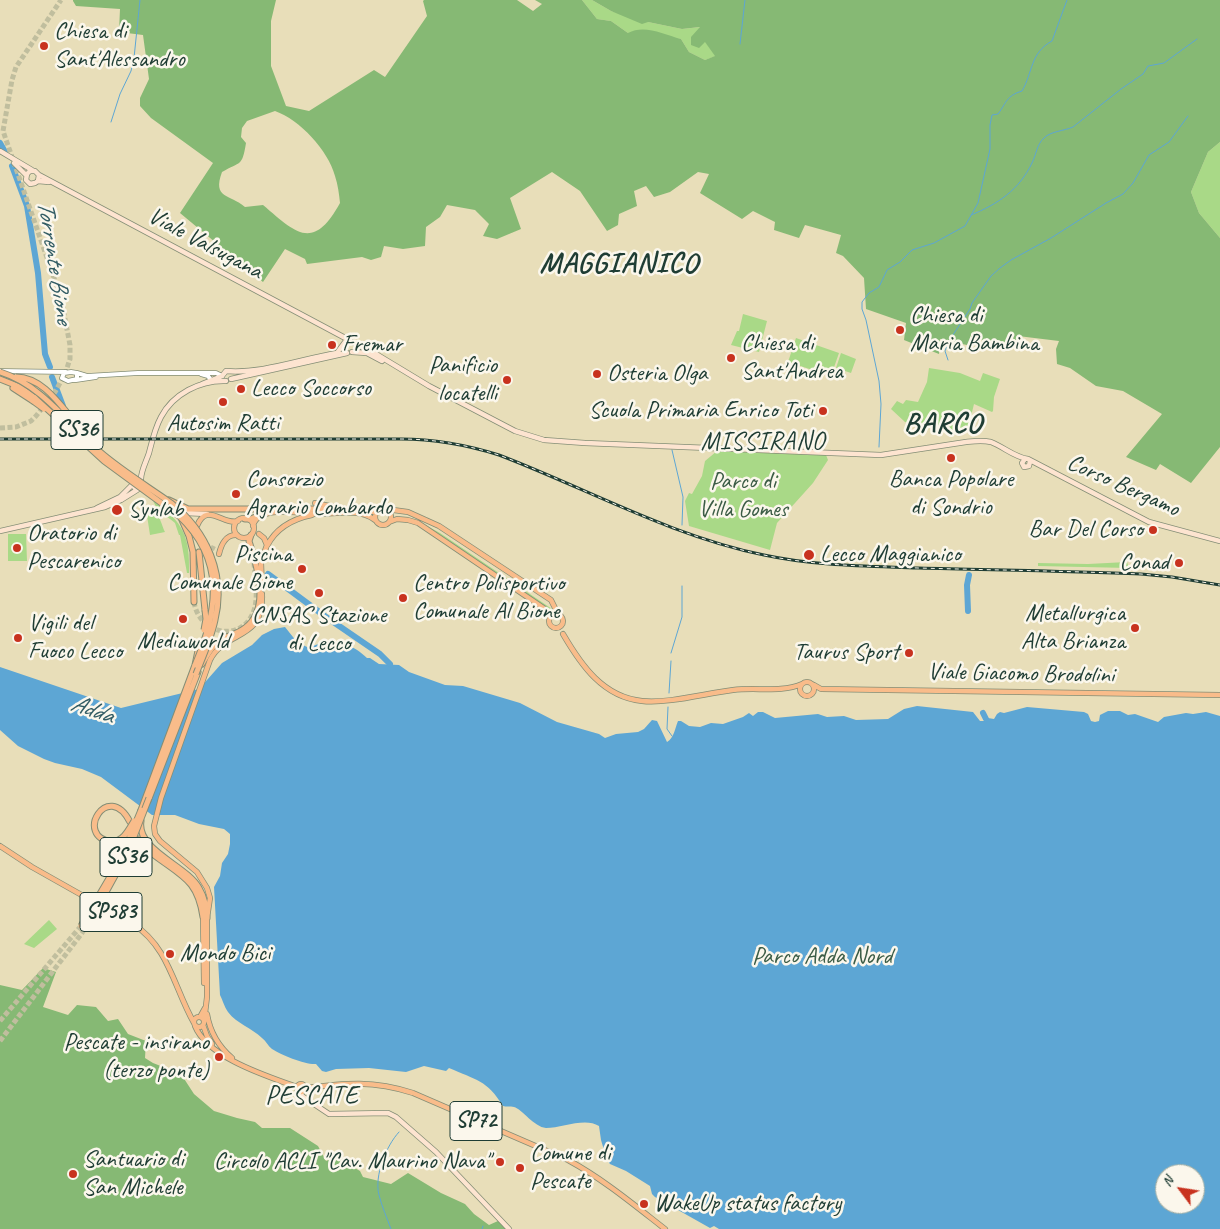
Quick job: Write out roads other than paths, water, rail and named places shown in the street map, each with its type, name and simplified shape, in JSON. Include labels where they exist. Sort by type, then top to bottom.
[{"type":"highway","name":"SS36","points":[[1,371],[36,391],[110,460],[181,512],[199,532],[209,550],[219,592],[213,630],[149,798],[128,852],[95,912]]},
{"type":"highway","points":[[2,382],[23,377],[41,385],[110,460]]},
{"type":"highway","name":"SS36","points":[[2,382],[22,393],[58,419],[104,461],[181,518],[195,534],[203,548],[211,570],[214,586],[210,622],[141,810],[121,858],[81,926]]},
{"type":"highway","points":[[156,493],[188,508],[344,509]]},
{"type":"highway","points":[[245,519],[267,510],[279,508]]},
{"type":"highway","points":[[181,518],[190,536],[193,552],[194,602]]},
{"type":"highway","points":[[196,674],[220,640],[246,628],[259,613],[258,570],[248,541],[251,534]]},
{"type":"highway","points":[[195,665],[206,619],[199,552]]},
{"type":"highway","points":[[149,798],[140,828],[142,837],[197,884],[204,898],[205,917]]},
{"type":"highway","points":[[129,819],[124,811],[118,808],[105,808],[96,816],[94,824],[96,832],[100,838],[106,841],[114,842],[120,840],[141,810]]},
{"type":"highway","points":[[138,839],[144,847],[193,886],[201,901],[205,917]]},
{"type":"main road","points":[[0,153],[17,165],[26,175],[32,170]]},
{"type":"main road","points":[[0,153],[37,172],[38,178]]},
{"type":"main road","name":"Viale Valsugana","points":[[26,175],[28,183],[34,184],[38,178],[55,183],[376,354],[390,364]]},
{"type":"main road","name":"Viale Valsugana","points":[[338,335],[343,346],[350,352]]},
{"type":"main road","points":[[141,480],[156,429],[163,413],[182,393],[228,372],[256,370],[337,353],[343,346],[352,342],[355,348],[350,352]]},
{"type":"main road","points":[[202,384],[226,381],[350,352],[361,352],[390,364]]},
{"type":"main road","name":"Corso Bergamo","points":[[390,364],[515,431],[551,441],[881,456],[980,440],[989,442],[1149,522],[1220,542]]},
{"type":"main road","points":[[228,372],[232,379]]},
{"type":"main road","points":[[222,376],[226,381]]},
{"type":"main road","points":[[0,531],[97,508],[113,504],[137,490],[132,486],[120,497],[97,508]]},
{"type":"main road","points":[[316,503],[344,509],[376,512],[380,509],[386,509],[408,512],[439,526],[551,600],[558,614],[563,617],[564,634],[577,658],[595,679],[624,696],[642,701],[672,699],[735,690],[789,689],[808,682],[814,685],[813,694]]},
{"type":"main road","points":[[386,509],[391,514],[389,522]]},
{"type":"main road","points":[[251,534],[256,520],[260,516],[277,512],[356,513],[369,516],[382,525],[397,519],[408,520],[436,534],[545,609],[550,617],[549,622],[554,628],[564,634]]},
{"type":"main road","points":[[375,520],[376,512]]},
{"type":"main road","points":[[186,513],[211,515],[233,522],[245,519],[250,521],[258,534],[266,540],[266,548]]},
{"type":"main road","points":[[194,1024],[194,1019],[199,1017],[205,1007],[205,917],[210,898],[207,888],[193,868],[162,843],[155,833],[154,820],[212,656],[255,624],[262,604],[261,562],[266,548],[273,535],[288,523],[304,516],[318,514]]},
{"type":"main road","points":[[197,526],[202,517],[211,515]]},
{"type":"main road","points":[[237,535],[234,528],[239,520]]},
{"type":"main road","points":[[221,546],[215,549],[220,555],[221,546],[227,537],[237,535],[244,538],[251,534],[258,534]]},
{"type":"main road","points":[[550,617],[558,614]]},
{"type":"main road","points":[[554,628],[560,627],[563,624]]},
{"type":"main road","points":[[802,684],[800,689],[802,694]]},
{"type":"main road","name":"Viale Giacomo Brodolini","points":[[814,685],[821,689],[1220,695]]},
{"type":"main road","points":[[789,689],[808,696],[821,689]]},
{"type":"main road","name":"SP583","points":[[0,846],[19,860],[133,924],[147,934],[159,948],[187,1011]]},
{"type":"main road","points":[[205,917],[209,1025],[220,1046],[237,1062]]},
{"type":"main road","points":[[194,1024],[199,1027],[204,1023],[207,1009]]},
{"type":"main road","points":[[187,1011],[199,1017],[204,1023],[210,1042],[226,1056],[237,1062]]},
{"type":"main road","points":[[187,1011],[204,1040],[214,1050],[237,1062]]},
{"type":"main road","name":"SP72","points":[[237,1062],[302,1089],[363,1083],[396,1087],[562,1157],[586,1169],[602,1179],[665,1229]]},
{"type":"main road","points":[[302,1089],[309,1101],[329,1114],[388,1113],[396,1117],[436,1152],[509,1229]]},
{"type":"street","points":[[1,371],[66,372],[87,376],[138,373],[214,373],[222,376]]},
{"type":"street","points":[[62,378],[66,372]]},
{"type":"street","points":[[191,373],[228,372]]},
{"type":"street","points":[[50,373],[66,380],[110,375]]},
{"type":"street","points":[[75,380],[78,377],[77,373]]},
{"type":"street","points":[[191,373],[208,376],[211,380]]},
{"type":"water","name":"Parco Adda Nord","points":[[285,627],[297,642],[309,648],[325,643],[332,643],[341,647],[352,647],[379,664],[399,665],[409,672],[445,685],[463,686],[520,703],[557,722],[599,734],[605,738],[616,734],[638,732],[644,729],[652,720],[657,721],[667,742],[673,735],[678,721],[689,726],[700,727],[711,723],[723,724],[749,713],[753,716],[758,712],[763,712],[775,718],[818,714],[827,717],[844,716],[856,720],[888,719],[904,709],[917,706],[973,712],[980,721],[988,718],[994,719],[1000,712],[1004,713],[1027,707],[1084,712],[1088,714],[1091,721],[1095,722],[1099,721],[1100,715],[1108,711],[1120,711],[1128,715],[1135,714],[1158,722],[1164,717],[1186,713],[1206,712],[1220,716],[1220,1229],[719,1229],[714,1226],[710,1228],[655,1197],[650,1186],[626,1171],[610,1164],[601,1140],[599,1126],[580,1123],[552,1128],[542,1127],[517,1108],[503,1106],[492,1091],[474,1078],[449,1068],[446,1071],[424,1066],[406,1072],[369,1068],[336,1069],[326,1072],[322,1071],[316,1064],[294,1059],[272,1049],[263,1039],[232,1016],[220,995],[214,887],[220,876],[222,863],[228,854],[230,834],[224,829],[199,824],[175,815],[152,815],[101,777],[82,769],[44,759],[18,746],[0,730],[0,667],[121,708],[199,689],[222,663],[252,645],[262,635],[274,629]]},
{"type":"waterway","points":[[111,122],[120,94],[131,71],[140,0]]},
{"type":"waterway","points":[[740,44],[745,0]]},
{"type":"waterway","points":[[879,447],[881,404],[879,381],[862,302],[869,293],[879,287],[887,270],[900,262],[912,250],[934,243],[965,226],[978,203],[990,149],[992,115],[998,114],[1010,97],[1022,91],[1036,57],[1052,41],[1067,0]]},
{"type":"waterway","points":[[971,215],[999,201],[1021,181],[1027,173],[1040,143],[1047,136],[1073,127],[1143,74],[1148,66],[1164,63],[1197,39]]},
{"type":"waterway","points":[[948,360],[945,351],[949,341],[991,276],[1011,260],[1123,194],[1133,183],[1149,155],[1169,142],[1188,116]]},
{"type":"waterway","name":"Torrente Bione","points":[[0,143],[5,152]]},
{"type":"waterway","name":"Torrente Bione","points":[[12,166],[27,206],[38,273],[45,354],[50,367]]},
{"type":"waterway","name":"Torrente Bione","points":[[52,377],[63,406]]},
{"type":"waterway","points":[[672,450],[683,497],[682,525]]},
{"type":"waterway","name":"Torrente Bione","points":[[268,574],[380,654],[390,664]]},
{"type":"waterway","points":[[968,611],[967,585],[969,575]]},
{"type":"waterway","points":[[671,653],[682,617],[682,586]]},
{"type":"waterway","points":[[669,693],[671,661]]},
{"type":"waterway","points":[[668,707],[667,729],[672,736]]},
{"type":"waterway","points":[[983,713],[986,719]]},
{"type":"waterway","points":[[391,1229],[379,1195],[378,1179],[386,1153],[399,1132]]},
{"type":"tunnel","points":[[0,428],[16,427],[31,421],[55,392],[65,374],[70,359],[70,345],[61,298],[3,131],[16,67],[61,0]]},
{"type":"tunnel","points":[[154,495],[179,511]]},
{"type":"tunnel","points":[[205,544],[215,549]]},
{"type":"tunnel","points":[[194,602],[197,613],[211,627],[220,631],[230,631],[239,628],[247,622],[255,607],[254,563]]},
{"type":"tunnel","points":[[0,1041],[82,933],[95,912]]},
{"type":"tunnel","points":[[0,1021],[81,926]]},
{"type":"railway","points":[[0,439],[414,439],[439,441],[499,455],[630,511],[696,536],[730,547],[783,559],[860,566],[1141,574],[1220,585]]},
{"type":"place","name":"Chiesa di Sant'Alessandro","points":[[44,46]]},
{"type":"place","name":"Chiesa di Maria Bambina","points":[[900,330]]},
{"type":"place","name":"Fremar","points":[[332,345]]},
{"type":"place","name":"Chiesa di Sant'Andrea","points":[[731,358]]},
{"type":"place","name":"Osteria Olga","points":[[597,374]]},
{"type":"place","name":"Panificio locatelli","points":[[507,380]]},
{"type":"place","name":"Lecco Soccorso","points":[[241,389]]},
{"type":"place","name":"Autosim Ratti","points":[[223,402]]},
{"type":"place","name":"Scuola Primaria Enrico Toti","points":[[823,411]]},
{"type":"place","name":"Banca Popolare di Sondrio","points":[[951,458]]},
{"type":"place","name":"Consorzio Agrario Lombardo","points":[[236,494]]},
{"type":"place","name":"Synlab","points":[[117,510]]},
{"type":"place","name":"Bar Del Corso","points":[[1153,530]]},
{"type":"place","name":"Oratorio di Pescarenico","points":[[17,548]]},
{"type":"place","name":"Lecco Maggianico","points":[[809,555]]},
{"type":"place","name":"Conad","points":[[1179,563]]},
{"type":"place","name":"Piscina Comunale Bione","points":[[302,569]]},
{"type":"place","name":"CNSAS Stazione di Lecco","points":[[319,593]]},
{"type":"place","name":"Centro Polisportivo Comunale Al Bione","points":[[403,598]]},
{"type":"place","name":"Mediaworld","points":[[183,619]]},
{"type":"place","name":"Metallurgica Alta Brianza","points":[[1135,628]]},
{"type":"place","name":"Vigili del Fuoco Lecco","points":[[18,638]]},
{"type":"place","name":"Taurus Sport","points":[[909,653]]},
{"type":"place","name":"Mondo Bici","points":[[170,954]]},
{"type":"place","name":"Pescate - insirano (terzo ponte)","points":[[219,1057]]},
{"type":"place","name":"Circolo ACLI \"Cav. Maurino Nava\"","points":[[500,1162]]},
{"type":"place","name":"Comune di Pescate","points":[[520,1168]]},
{"type":"place","name":"Santuario di San Michele","points":[[73,1174]]},
{"type":"place","name":"WakeUp status factory","points":[[644,1204]]},
{"type":"district","name":"MAGGIANICO","points":[[619,264]]},
{"type":"district","name":"BARCO","points":[[943,424]]},
{"type":"district","name":"MISSIRANO","points":[[763,442]]},
{"type":"district","name":"PESCATE","points":[[312,1096]]},
{"type":"park label","name":"Parco di Villa Gomes","points":[[743,496]]},
{"type":"water label","name":"Adda","points":[[92,710]]}]
